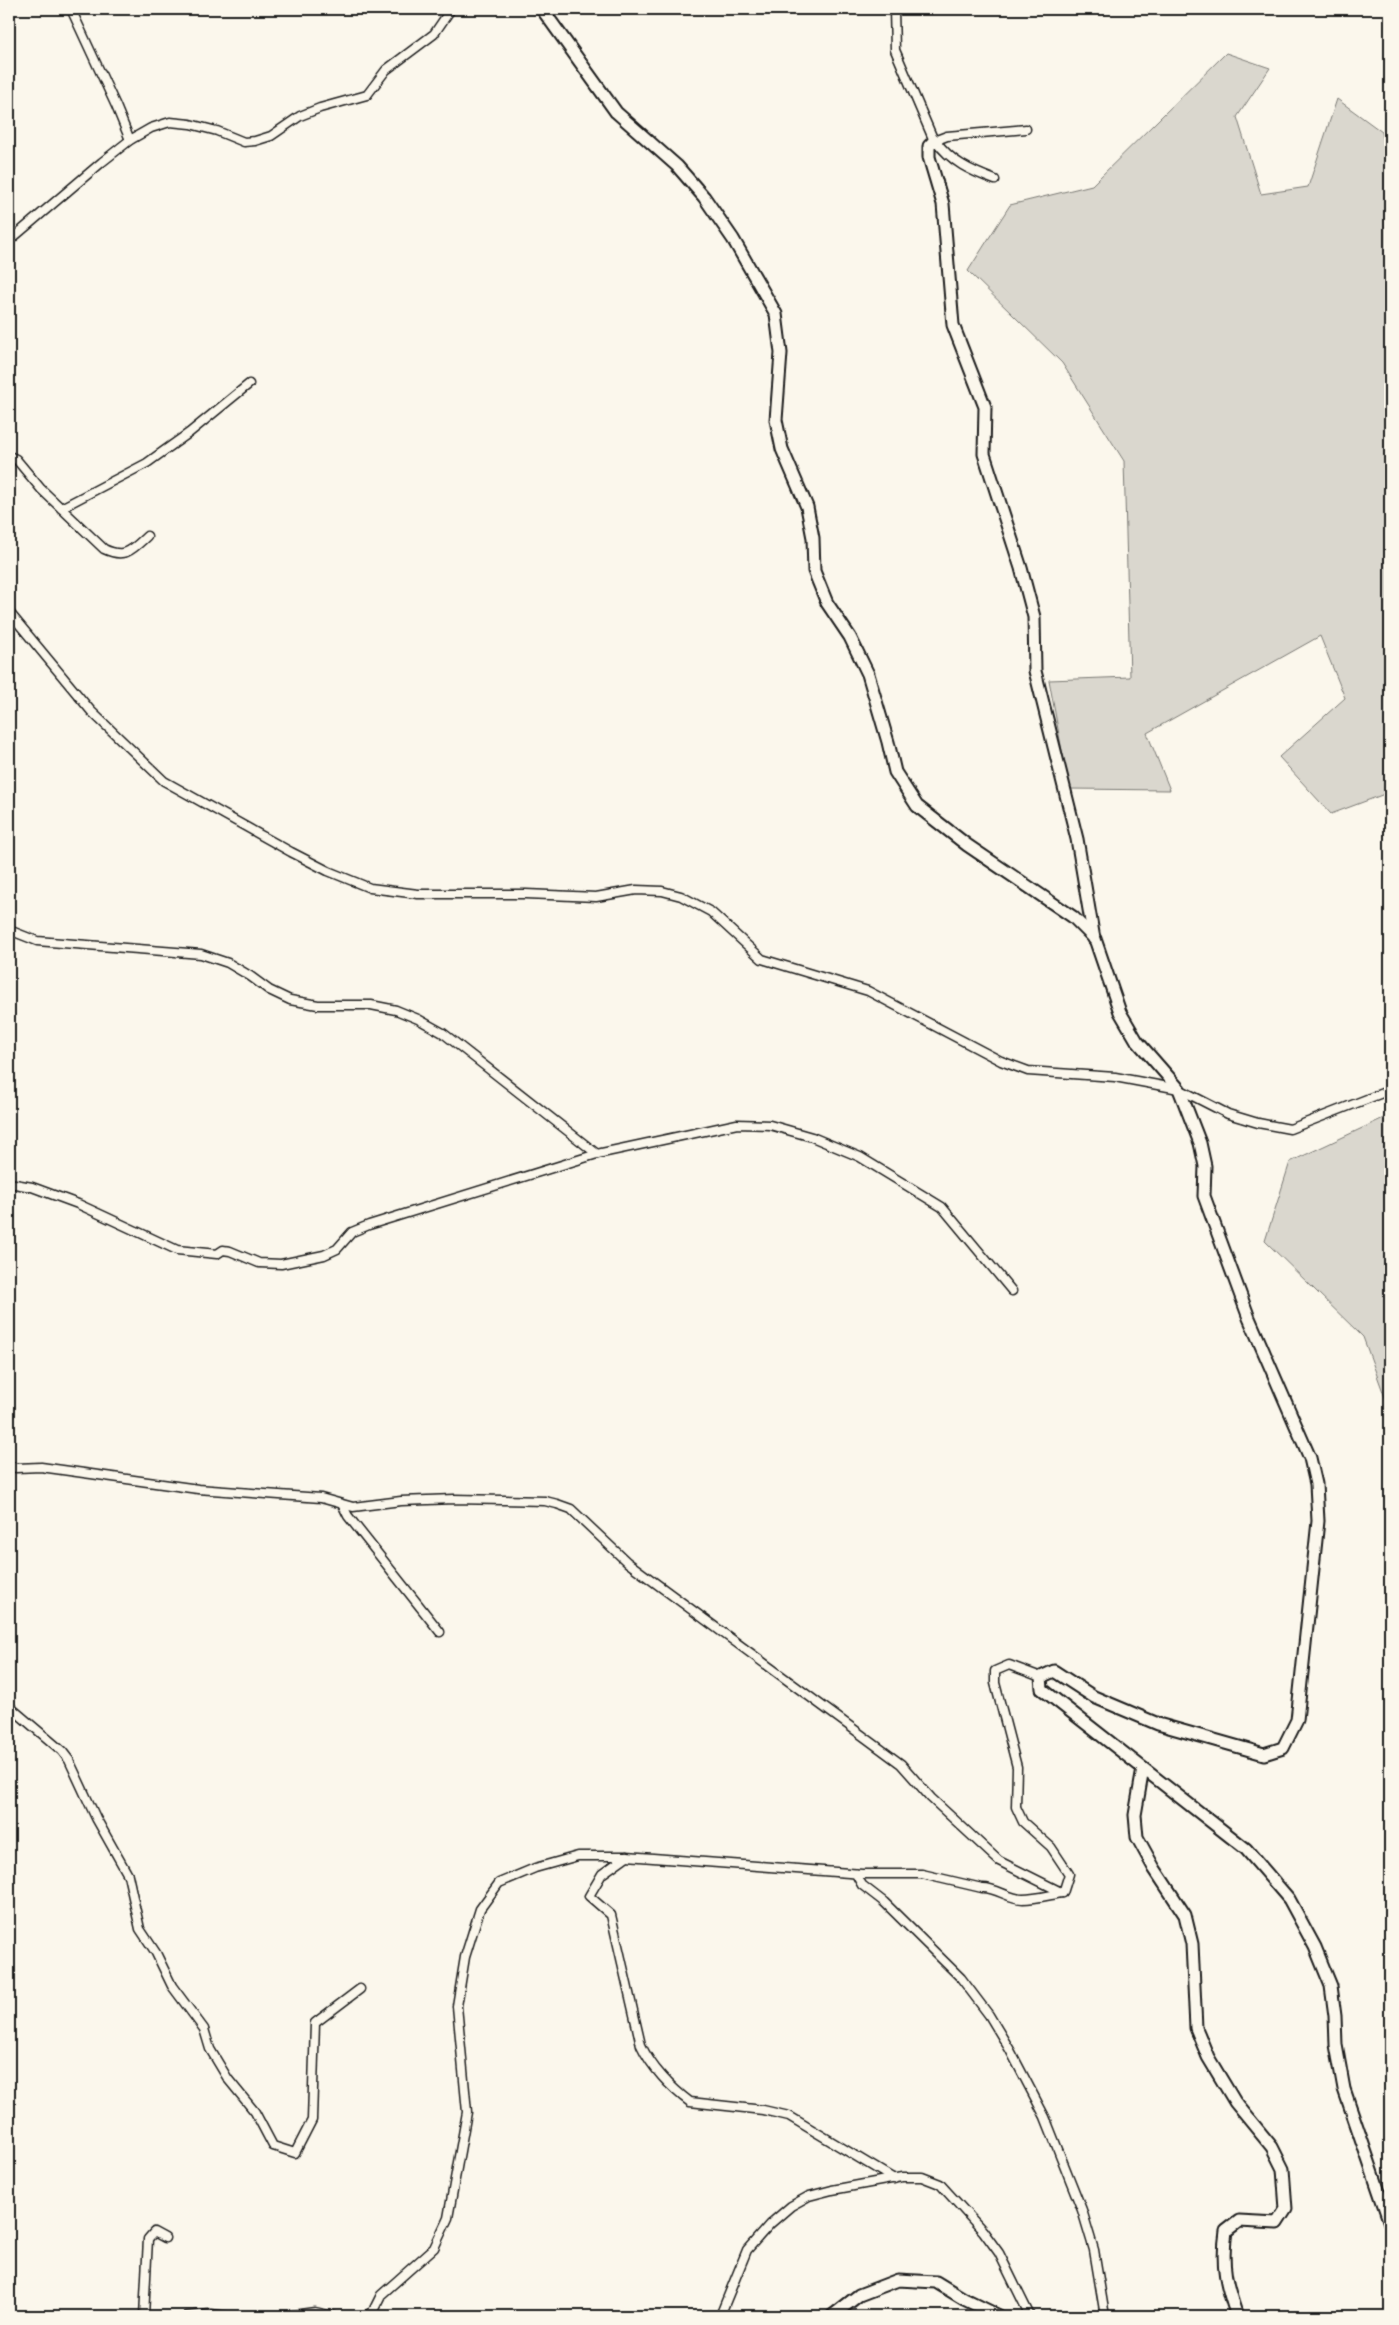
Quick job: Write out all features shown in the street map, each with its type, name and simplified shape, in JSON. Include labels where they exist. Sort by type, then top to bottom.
[{"type":"street","points":[[71,9],[130,140]]},
{"type":"street","points":[[9,242],[130,140],[151,128],[170,122],[190,124],[244,142],[255,141],[271,136],[300,116],[320,108],[366,95],[386,70],[434,34],[451,9]]},
{"type":"street","points":[[542,9],[616,112],[677,166],[704,196],[733,239],[776,314],[781,353],[776,420],[782,449],[807,506],[813,538],[814,571],[828,603],[850,637],[868,674],[895,772],[917,806],[966,844],[1072,916],[1095,939]]},
{"type":"street","points":[[894,9],[896,50],[935,141],[964,168],[995,180]]},
{"type":"street","points":[[1026,129],[979,135],[947,136],[929,146],[929,157],[943,204],[953,325],[985,407],[984,454],[1022,568],[1034,617],[1035,671],[1077,839],[1095,939],[1120,1012],[1137,1041],[1179,1089],[1200,1143],[1204,1166],[1204,1196],[1249,1318],[1310,1458],[1316,1484],[1318,1521],[1297,1720],[1283,1748],[1264,1754],[1158,1724],[1094,1697],[1054,1671],[1041,1677],[1009,1665],[995,1672],[995,1683],[1017,1767],[1016,1807],[1024,1822],[1051,1847],[1069,1874],[1064,1893]]},
{"type":"street","points":[[60,508],[147,463],[189,433],[249,384]]},
{"type":"street","points":[[9,456],[16,459],[60,508],[104,549],[114,554],[124,554],[147,536]]},
{"type":"street","points":[[9,612],[91,711],[120,741],[164,781],[291,852],[350,881],[370,888],[418,894],[526,894],[596,897],[636,890],[662,891],[681,896],[711,912],[762,959],[868,991],[1001,1061],[1028,1071],[1115,1077],[1179,1089],[1228,1114],[1258,1123],[1290,1129],[1390,1090]]},
{"type":"street","points":[[9,930],[37,941],[201,954],[228,963],[269,990],[290,1000],[318,1005],[371,1005],[396,1010],[418,1019],[443,1033],[597,1154]]},
{"type":"street","points":[[9,1183],[32,1187],[78,1204],[177,1250],[216,1254],[223,1250],[259,1263],[281,1264],[324,1255],[337,1249],[352,1232],[369,1226],[597,1154],[737,1124],[770,1125],[812,1136],[860,1157],[942,1207],[1012,1291]]},
{"type":"street","points":[[9,1465],[16,1468],[40,1467],[198,1489],[321,1498],[343,1506],[353,1507],[401,1500],[454,1498],[545,1501],[571,1510],[627,1562],[901,1764],[931,1798],[975,1841],[999,1861],[1064,1893]]},
{"type":"street","points":[[343,1506],[348,1516],[440,1632]]},
{"type":"street","points":[[1041,1677],[1042,1689],[1050,1697],[1071,1710],[1246,1849],[1289,1899],[1316,1948],[1331,1986],[1336,2045],[1344,2089],[1390,2223]]},
{"type":"street","points":[[9,1706],[62,1751],[68,1760],[96,1818],[128,1874],[140,1929],[156,1952],[172,1986],[204,2030],[210,2049],[228,2079],[255,2112],[273,2146],[295,2153],[312,2120],[315,2023],[360,1989]]},
{"type":"street","points":[[1143,1769],[1134,1815],[1137,1837],[1154,1868],[1185,1915],[1192,1944],[1196,2028],[1208,2057],[1235,2102],[1272,2147],[1282,2169],[1286,2209],[1277,2223],[1239,2221],[1226,2231],[1222,2257],[1230,2295],[1237,2316]]},
{"type":"street","points":[[366,2316],[373,2311],[381,2295],[434,2248],[448,2218],[467,2112],[457,2006],[465,1957],[480,1909],[499,1883],[535,1868],[578,1856],[627,1856],[856,1874],[922,1874],[982,1888],[991,1888],[1004,1895],[1024,1899],[1064,1893]]},
{"type":"street","points":[[627,1856],[602,1874],[589,1896],[611,1915],[641,2045],[646,2056],[681,2095],[690,2102],[762,2110],[788,2116],[894,2179]]},
{"type":"street","points":[[856,1874],[862,1885],[884,1902],[961,1978],[1010,2050],[1045,2118],[1082,2210],[1094,2250],[1105,2316]]},
{"type":"street","points":[[720,2316],[747,2250],[781,2213],[808,2196],[894,2179],[922,2177],[940,2184],[958,2202],[999,2253],[1030,2316]]},
{"type":"street","points":[[144,2316],[148,2239],[154,2232],[165,2238]]},
{"type":"street","points":[[832,2316],[859,2295],[898,2280],[936,2282],[964,2299],[999,2316]]},
{"type":"street","points":[[286,2316],[315,2312],[333,2316]]},
{"type":"street","points":[[187,2316],[211,2314],[226,2316]]},
{"type":"shaded area","points":[[1226,53],[1270,68],[1237,117],[1261,194],[1308,187],[1337,99],[1382,132],[1390,171],[1390,792],[1331,814],[1279,757],[1345,698],[1320,636],[1147,733],[1170,790],[1069,789],[1049,680],[1130,677],[1124,461],[1062,363],[968,271],[1010,205],[1092,185]]},
{"type":"shaded area","points":[[1390,1115],[1390,1411],[1363,1337],[1265,1241],[1290,1162]]}]
